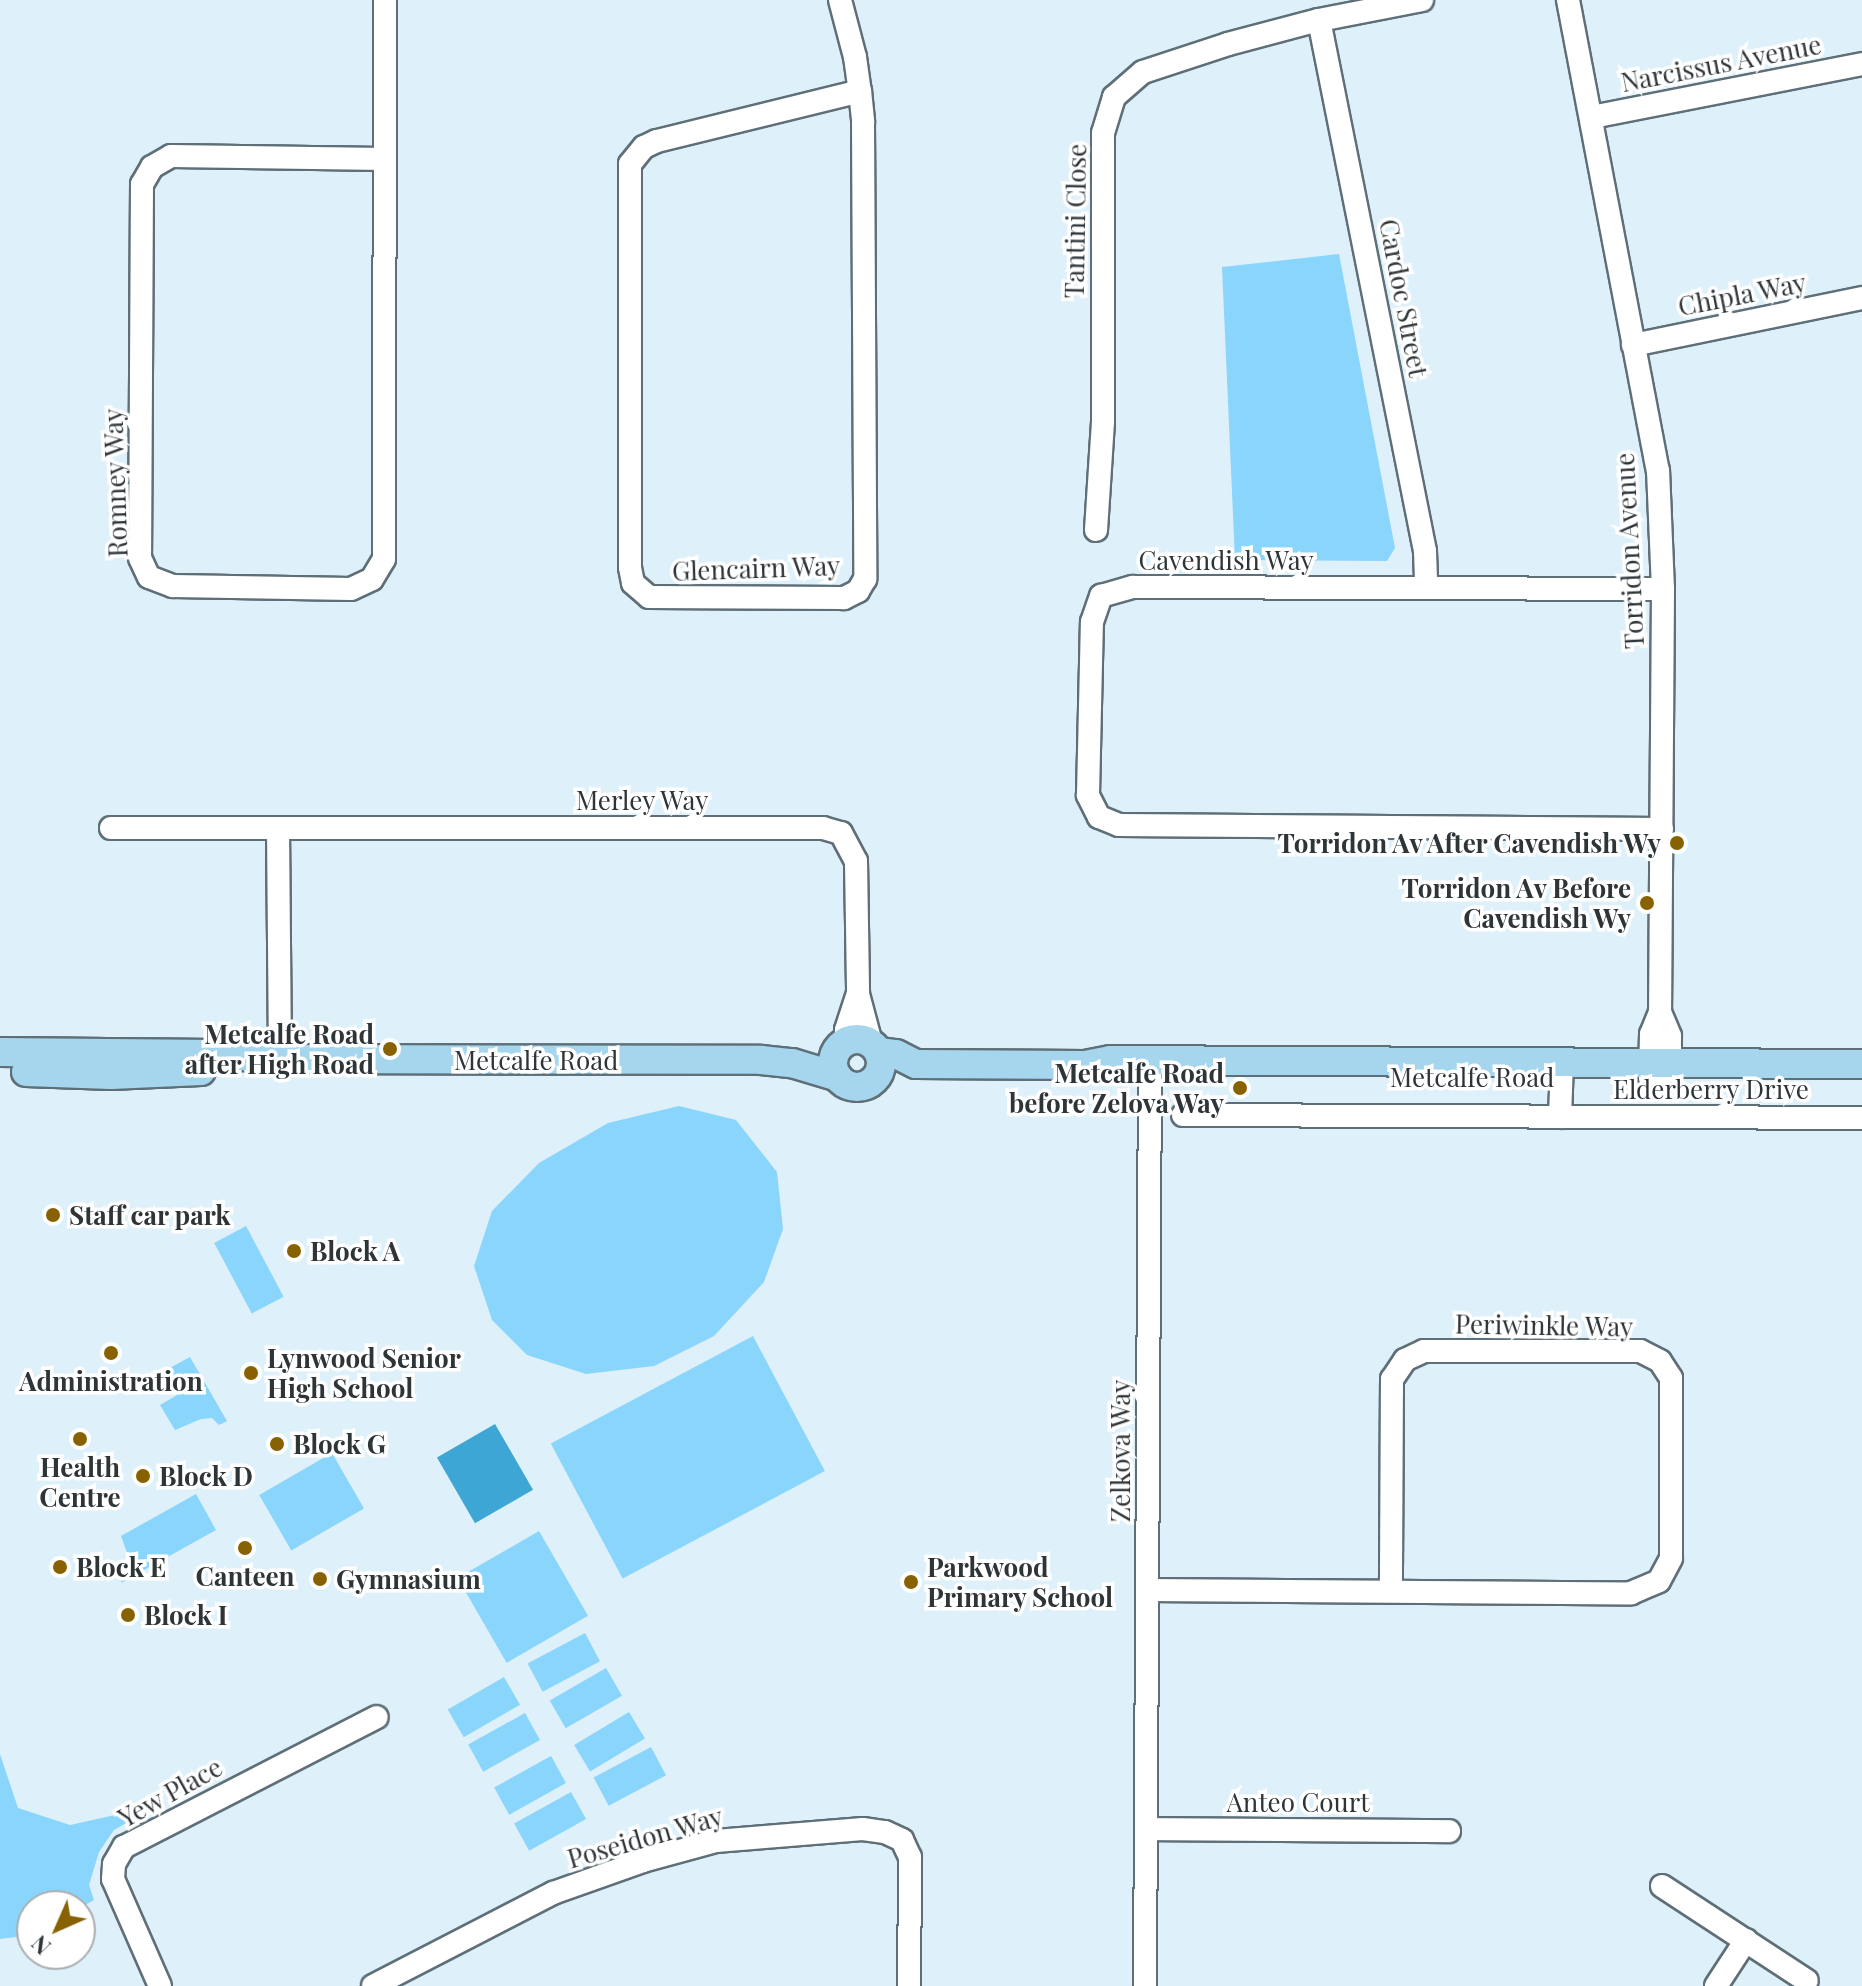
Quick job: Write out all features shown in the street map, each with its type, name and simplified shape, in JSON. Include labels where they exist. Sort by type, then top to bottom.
[{"type":"main road","name":"Metcalfe Road","points":[[0,1052],[216,1054],[280,1059],[792,1063],[862,1052],[900,1072],[916,1064],[1085,1065],[1111,1060],[1150,1068],[1660,1071],[1862,1080]]},
{"type":"main road","name":"Metcalfe Road","points":[[792,1063],[838,1077],[858,1087],[862,1052]]},
{"type":"main road","points":[[838,1077],[833,1065],[862,1052]]},
{"type":"main road","name":"Metcalfe Road","points":[[0,1072],[175,1073],[280,1059]]},
{"type":"main road","name":"Metcalfe Road","points":[[1660,1071],[1862,1064]]},
{"type":"street","name":"Romney Way","points":[[384,159],[171,156],[152,167],[142,184],[140,558],[149,577],[173,586],[351,589],[372,579],[384,559],[385,0]]},
{"type":"street","name":"Glencairn Way","points":[[840,0],[860,91],[863,122],[867,560],[863,583],[858,591],[844,598],[649,597],[636,589],[630,577],[630,164],[644,147],[657,141],[860,91]]},
{"type":"street","name":"Tantini Close","points":[[1096,530],[1103,422],[1103,133],[1114,97],[1143,72],[1319,20],[1422,0]]},
{"type":"street","name":"Torridon Avenue","points":[[1568,0],[1658,470],[1663,589],[1660,1012],[1670,1036],[1660,1071]]},
{"type":"street","name":"Cardoc Street","points":[[1319,20],[1425,551],[1426,588]]},
{"type":"street","name":"Narcissus Avenue","points":[[1592,117],[1862,64]]},
{"type":"street","name":"Chipla Way","points":[[1633,345],[1862,298]]},
{"type":"street","name":"Cavendish Way","points":[[1662,829],[1119,825],[1099,817],[1088,795],[1092,622],[1101,596],[1133,587],[1663,589]]},
{"type":"street","name":"Merley Way","points":[[111,828],[823,828],[841,833],[856,861],[858,994],[846,1030],[862,1052]]},
{"type":"street","points":[[278,828],[280,1059]]},
{"type":"street","name":"Zelkova Way","points":[[1145,1986],[1150,1068]]},
{"type":"street","points":[[1560,1117],[1562,1070]]},
{"type":"street","name":"Elderberry Drive","points":[[1183,1115],[1862,1118]]},
{"type":"street","name":"Periwinkle Way","points":[[1147,1590],[1631,1593],[1659,1581],[1671,1558],[1671,1378],[1660,1361],[1640,1351],[1424,1351],[1405,1360],[1392,1379],[1391,1590]]},
{"type":"street","name":"Yew Place","points":[[160,1986],[113,1879],[114,1864],[124,1847],[377,1717]]},
{"type":"street","name":"Poseidon Way","points":[[373,1986],[553,1893],[643,1861],[716,1841],[863,1829],[885,1832],[902,1840],[910,1857],[909,1986]]},
{"type":"street","name":"Anteo Court","points":[[1147,1829],[1449,1831]]},
{"type":"street","points":[[1662,1886],[1807,1981]]},
{"type":"street","points":[[1716,1986],[1746,1940]]},
{"type":"shaded area","points":[[1339,254],[1395,548],[1387,561],[1235,560],[1222,267]]},
{"type":"shaded area","points":[[679,1106],[736,1120],[777,1172],[783,1229],[764,1282],[714,1336],[654,1366],[586,1374],[527,1355],[492,1320],[474,1266],[492,1211],[539,1163],[608,1123]]},
{"type":"shaded area","points":[[246,1226],[284,1297],[252,1314],[214,1243]]},
{"type":"shaded area","points":[[753,1336],[825,1471],[623,1579],[551,1444]]},
{"type":"shaded area","points":[[190,1357],[227,1421],[219,1425],[212,1418],[201,1419],[175,1430],[160,1405],[179,1394],[166,1370]]},
{"type":"shaded area","points":[[495,1424],[533,1490],[475,1523],[437,1458]]},
{"type":"shaded area","points":[[332,1453],[364,1508],[291,1550],[259,1495]]},
{"type":"shaded area","points":[[196,1494],[216,1530],[121,1583],[129,1558],[121,1536]]},
{"type":"shaded area","points":[[539,1531],[588,1616],[507,1663],[458,1578]]},
{"type":"shaded area","points":[[585,1633],[600,1661],[543,1692],[528,1664]]},
{"type":"shaded area","points":[[606,1668],[622,1696],[566,1728],[550,1700]]},
{"type":"shaded area","points":[[504,1677],[520,1705],[464,1737],[448,1710]]},
{"type":"shaded area","points":[[629,1712],[645,1739],[590,1772],[574,1745]]},
{"type":"shaded area","points":[[525,1713],[540,1740],[483,1772],[468,1745]]},
{"type":"shaded area","points":[[651,1747],[666,1775],[609,1806],[594,1778]]},
{"type":"shaded area","points":[[0,1754],[18,1808],[70,1825],[129,1812],[132,1820],[114,1830],[99,1852],[89,1885],[91,1890],[16,1890],[16,1937],[0,1939]]},
{"type":"shaded area","points":[[551,1756],[566,1783],[509,1815],[494,1788]]},
{"type":"shaded area","points":[[571,1792],[586,1819],[529,1851],[514,1824]]},
{"type":"place","name":"Torridon Av After Cavendish Wy","points":[[1677,843]]},
{"type":"place","name":"Torridon Av Before Cavendish Wy","points":[[1647,903]]},
{"type":"place","name":"Metcalfe Road after High Road","points":[[390,1049]]},
{"type":"place","name":"Metcalfe Road before Zelova Way","points":[[1240,1088]]},
{"type":"place","name":"Staff car park","points":[[53,1215]]},
{"type":"place","name":"Block A","points":[[294,1251]]},
{"type":"place","name":"Administration","points":[[111,1353]]},
{"type":"place","name":"Lynwood Senior High School","points":[[251,1373]]},
{"type":"place","name":"Health Centre","points":[[80,1439]]},
{"type":"place","name":"Block G","points":[[277,1444]]},
{"type":"place","name":"Block D","points":[[143,1476]]},
{"type":"place","name":"Canteen","points":[[245,1548]]},
{"type":"place","name":"Block E","points":[[60,1567]]},
{"type":"place","name":"Gymnasium","points":[[320,1579]]},
{"type":"place","name":"Parkwood Primary School","points":[[911,1582]]},
{"type":"place","name":"Block I","points":[[128,1615]]}]
